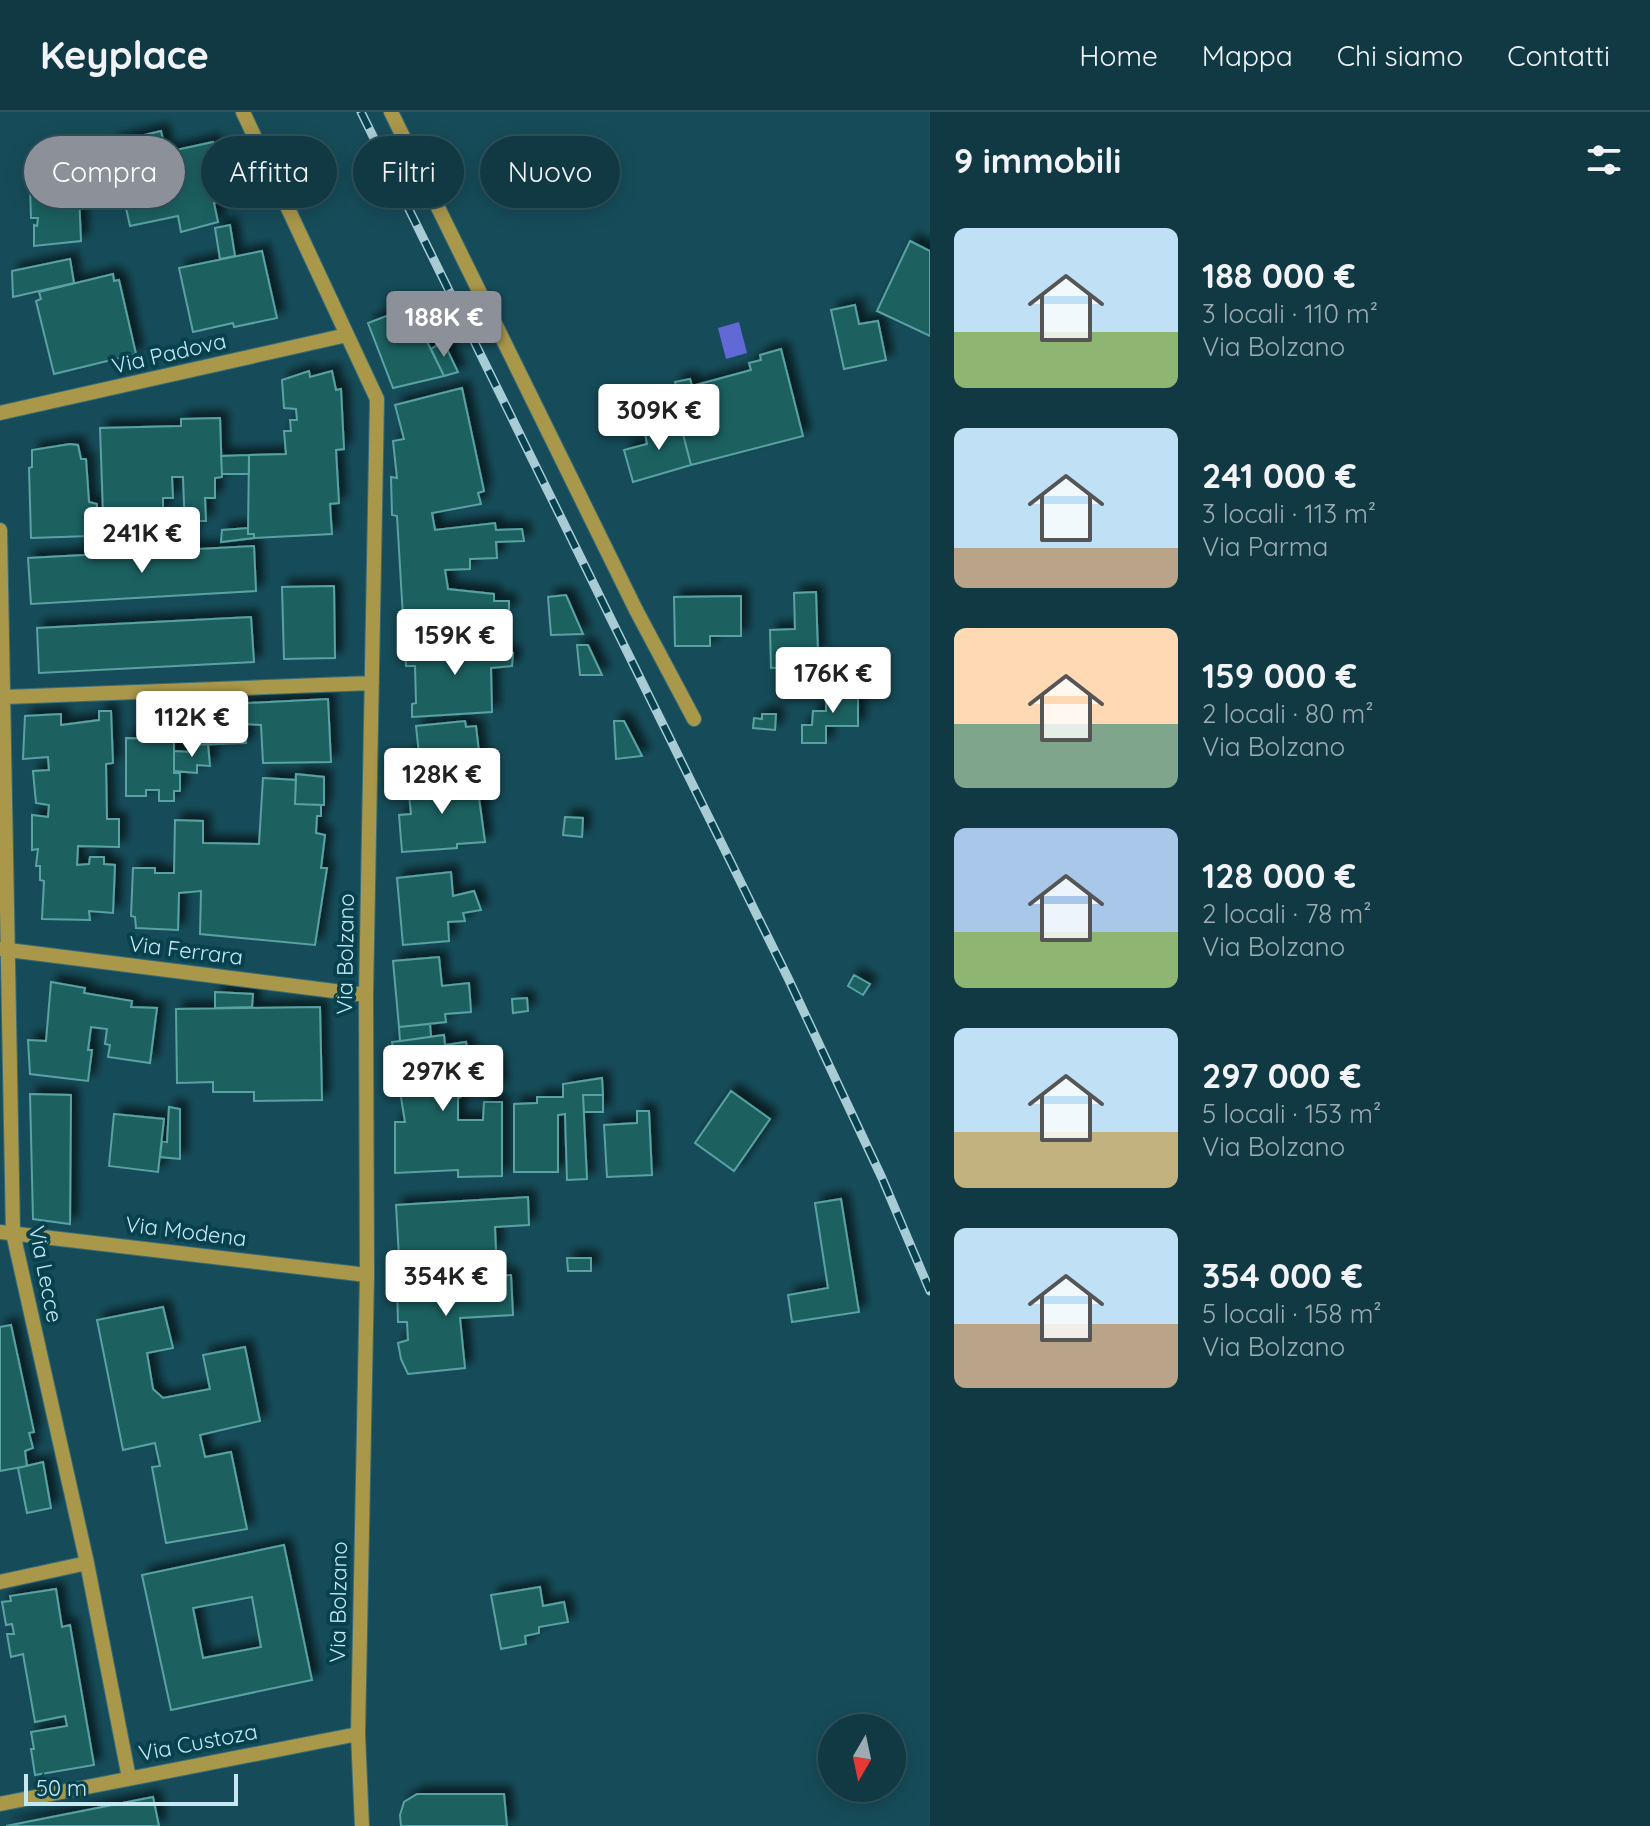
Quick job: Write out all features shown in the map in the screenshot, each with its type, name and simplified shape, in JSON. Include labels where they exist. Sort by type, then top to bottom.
[{"type":"street","name":"Via Bolzano","points":[[243,112],[377,399],[366,995],[367,1275],[358,1734],[362,1826]]},
{"type":"street","points":[[391,112],[636,610],[694,719]]},
{"type":"street","name":"Via Padova","points":[[0,413],[347,335]]},
{"type":"street","name":"Via Lecce","points":[[0,530],[5,697],[6,1233],[87,1563],[129,1778]]},
{"type":"street","points":[[5,697],[372,683]]},
{"type":"street","name":"Via Ferrara","points":[[4,950],[366,995]]},
{"type":"street","name":"Via Modena","points":[[6,1233],[367,1275]]},
{"type":"street","points":[[0,1582],[87,1563]]},
{"type":"street","name":"Via Custoza","points":[[0,1804],[358,1734]]},
{"type":"shaded area","points":[[739,322],[747,353],[726,359],[718,328]]},
{"type":"building","points":[[161,131],[162,136],[140,136]]},
{"type":"building","points":[[201,145],[201,208],[215,208],[218,222],[181,232],[178,216],[130,226],[126,208],[185,208],[185,148]]},
{"type":"building","points":[[31,208],[80,208],[81,241],[34,246],[34,225],[37,226],[38,218],[31,218]]},
{"type":"building","points":[[230,225],[235,256],[220,259],[215,228]]},
{"type":"building","points":[[910,241],[930,251],[930,336],[877,311]]},
{"type":"building","points":[[262,251],[277,318],[193,332],[179,268]]},
{"type":"building","points":[[70,259],[74,283],[13,297],[12,271]]},
{"type":"building","points":[[113,274],[114,281],[119,280],[136,354],[54,374],[36,301],[41,299],[39,292]]},
{"type":"building","points":[[855,305],[859,324],[878,321],[886,360],[844,369],[831,310]]},
{"type":"building","points":[[410,307],[444,376],[393,388],[368,323]]},
{"type":"building","points":[[443,341],[458,372],[444,376],[431,349]]},
{"type":"building","points":[[781,349],[803,436],[691,465],[672,391],[677,389],[675,382],[690,379],[692,386],[751,370],[749,363],[761,360],[760,355]]},
{"type":"building","points":[[309,371],[310,377],[332,371],[336,390],[341,389],[344,449],[336,450],[339,503],[330,504],[332,534],[254,538],[254,534],[248,534],[249,455],[286,454],[284,431],[291,431],[290,420],[297,420],[296,409],[284,408],[282,380]]},
{"type":"building","points":[[462,388],[484,491],[478,493],[481,504],[432,513],[435,530],[495,523],[496,530],[522,529],[524,541],[496,542],[497,558],[470,559],[470,569],[445,570],[448,589],[494,594],[494,601],[509,601],[509,611],[498,612],[497,630],[404,634],[397,516],[392,515],[391,477],[397,478],[393,441],[404,439],[395,405]]},
{"type":"building","points":[[220,418],[222,477],[215,478],[215,498],[205,498],[206,521],[193,521],[193,531],[185,531],[183,477],[172,477],[173,498],[163,498],[163,512],[103,513],[100,428],[181,426],[181,419]]},
{"type":"building","points":[[679,419],[691,465],[633,482],[624,450],[647,444],[644,428]]},
{"type":"building","points":[[78,445],[81,459],[86,459],[89,502],[97,504],[96,532],[89,531],[90,536],[31,538],[29,468],[32,467],[32,450]]},
{"type":"building","points":[[249,455],[249,474],[222,474],[221,456]]},
{"type":"building","points":[[248,528],[248,534],[254,534],[254,538],[221,542],[222,530]]},
{"type":"building","points":[[254,546],[256,591],[31,604],[28,558]]},
{"type":"building","points":[[334,586],[335,658],[284,659],[282,587]]},
{"type":"building","points":[[816,592],[818,653],[800,653],[801,667],[771,668],[770,630],[795,629],[794,593]]},
{"type":"building","points":[[566,595],[583,634],[551,635],[548,597]]},
{"type":"building","points":[[741,596],[741,636],[710,636],[710,646],[675,646],[674,597]]},
{"type":"building","points":[[251,617],[254,662],[39,673],[37,628]]},
{"type":"building","points":[[485,639],[502,639],[501,652],[513,653],[512,666],[491,668],[492,712],[412,717],[412,704],[416,703],[415,666],[406,666],[405,647],[484,643]]},
{"type":"building","points":[[577,645],[588,645],[602,675],[580,675]]},
{"type":"building","points":[[826,689],[858,689],[858,726],[826,726],[826,743],[802,743],[802,725],[812,725],[813,711],[826,711]]},
{"type":"building","points":[[328,699],[331,762],[263,763],[261,725],[245,724],[246,743],[192,745],[190,706]]},
{"type":"building","points":[[99,711],[111,711],[113,763],[106,764],[107,819],[119,819],[119,847],[78,846],[77,865],[89,864],[90,857],[104,857],[104,864],[115,865],[113,913],[89,911],[90,920],[42,919],[44,881],[40,880],[40,866],[36,866],[38,849],[32,850],[32,815],[48,817],[49,805],[36,803],[33,771],[49,770],[48,757],[23,759],[25,716],[61,714],[61,725],[99,720]]},
{"type":"building","points":[[762,714],[776,714],[775,730],[753,728],[754,718],[762,719]]},
{"type":"building","points":[[465,721],[466,727],[476,726],[481,770],[408,777],[407,756],[419,754],[416,726]]},
{"type":"building","points":[[614,721],[624,721],[642,756],[616,759]]},
{"type":"building","points":[[126,738],[174,739],[174,773],[180,773],[180,791],[174,791],[174,801],[159,801],[159,790],[146,790],[146,796],[126,796]]},
{"type":"building","points":[[208,744],[210,766],[197,765],[197,773],[174,771],[174,751],[192,752],[192,745]]},
{"type":"building","points":[[296,774],[324,777],[324,805],[295,804]]},
{"type":"building","points":[[263,778],[296,780],[295,804],[321,805],[316,833],[325,835],[321,868],[327,868],[315,945],[200,934],[201,891],[179,893],[178,930],[136,928],[135,917],[131,916],[133,868],[155,868],[155,873],[174,873],[175,820],[203,821],[203,843],[259,844]]},
{"type":"building","points":[[467,779],[467,784],[477,783],[485,842],[457,844],[457,848],[402,852],[399,815],[411,814],[408,784]]},
{"type":"building","points":[[565,817],[583,818],[582,837],[563,835]]},
{"type":"building","points":[[451,872],[453,896],[474,891],[481,910],[463,913],[465,921],[448,922],[449,941],[403,945],[397,878]]},
{"type":"building","points":[[439,957],[442,986],[469,983],[471,1012],[445,1014],[446,1022],[399,1027],[393,961]]},
{"type":"building","points":[[854,975],[870,984],[863,995],[848,986]]},
{"type":"building","points":[[51,982],[85,988],[84,993],[132,1001],[131,1007],[157,1008],[150,1063],[108,1057],[110,1045],[105,1044],[107,1029],[91,1027],[88,1081],[30,1074],[28,1040],[46,1041]]},
{"type":"building","points":[[215,992],[253,994],[252,1007],[215,1008]]},
{"type":"building","points":[[527,998],[528,1011],[513,1013],[512,999]]},
{"type":"building","points":[[320,1007],[322,1100],[254,1101],[254,1092],[213,1092],[213,1082],[177,1083],[176,1009]]},
{"type":"building","points":[[430,1024],[431,1037],[400,1041],[399,1027]]},
{"type":"building","points":[[444,1035],[445,1045],[466,1042],[474,1090],[458,1098],[458,1120],[483,1120],[484,1102],[502,1102],[502,1176],[458,1177],[458,1170],[395,1173],[395,1122],[405,1122],[392,1042]]},
{"type":"building","points":[[496,1063],[500,1088],[474,1090],[470,1065]]},
{"type":"building","points":[[602,1078],[603,1095],[583,1095],[587,1179],[567,1180],[565,1114],[558,1115],[558,1172],[514,1172],[514,1104],[537,1103],[537,1097],[563,1097],[563,1084]]},
{"type":"building","points":[[731,1091],[770,1119],[734,1171],[695,1143]]},
{"type":"building","points":[[30,1094],[71,1095],[70,1224],[33,1219]]},
{"type":"building","points":[[583,1095],[603,1095],[603,1112],[584,1112]]},
{"type":"building","points":[[169,1107],[180,1109],[180,1159],[160,1157],[162,1141],[167,1142]]},
{"type":"building","points":[[637,1111],[649,1111],[652,1175],[607,1177],[604,1125],[637,1123]]},
{"type":"building","points":[[114,1114],[164,1119],[158,1172],[109,1166]]},
{"type":"building","points":[[528,1197],[529,1225],[495,1227],[496,1251],[399,1257],[396,1205]]},
{"type":"building","points":[[841,1199],[859,1312],[792,1322],[788,1295],[828,1288],[815,1203]]},
{"type":"building","points":[[567,1258],[591,1258],[591,1271],[568,1271]]},
{"type":"building","points":[[511,1275],[513,1315],[460,1318],[465,1368],[408,1374],[398,1343],[408,1340],[407,1322],[398,1322],[397,1284]]},
{"type":"building","points":[[163,1307],[173,1348],[147,1353],[153,1389],[163,1398],[210,1389],[203,1355],[245,1347],[260,1421],[200,1435],[205,1457],[231,1452],[247,1529],[166,1543],[152,1467],[160,1466],[155,1443],[123,1450],[97,1320]]},
{"type":"building","points":[[11,1325],[34,1432],[29,1433],[33,1448],[25,1451],[27,1466],[0,1471],[0,1327]]},
{"type":"building","points":[[43,1462],[51,1508],[27,1513],[18,1468]]},
{"type":"building","points":[[284,1545],[312,1680],[171,1710],[142,1575]],"holes":[[[252,1597],[261,1647],[203,1658],[193,1608]]]},
{"type":"building","points":[[540,1587],[543,1606],[564,1602],[568,1622],[539,1627],[539,1633],[525,1636],[526,1644],[501,1649],[491,1595]]},
{"type":"building","points":[[56,1589],[62,1627],[70,1625],[94,1765],[35,1775],[31,1732],[67,1726],[65,1716],[35,1722],[23,1654],[11,1657],[7,1634],[14,1634],[12,1624],[6,1625],[2,1602],[11,1601],[10,1596]]},
{"type":"building","points":[[417,1794],[504,1794],[507,1826],[401,1826],[404,1802]]},
{"type":"building","points":[[153,1797],[159,1826],[6,1826]]},
{"type":"railway","points":[[361,112],[788,978],[882,1178],[930,1291]]}]
